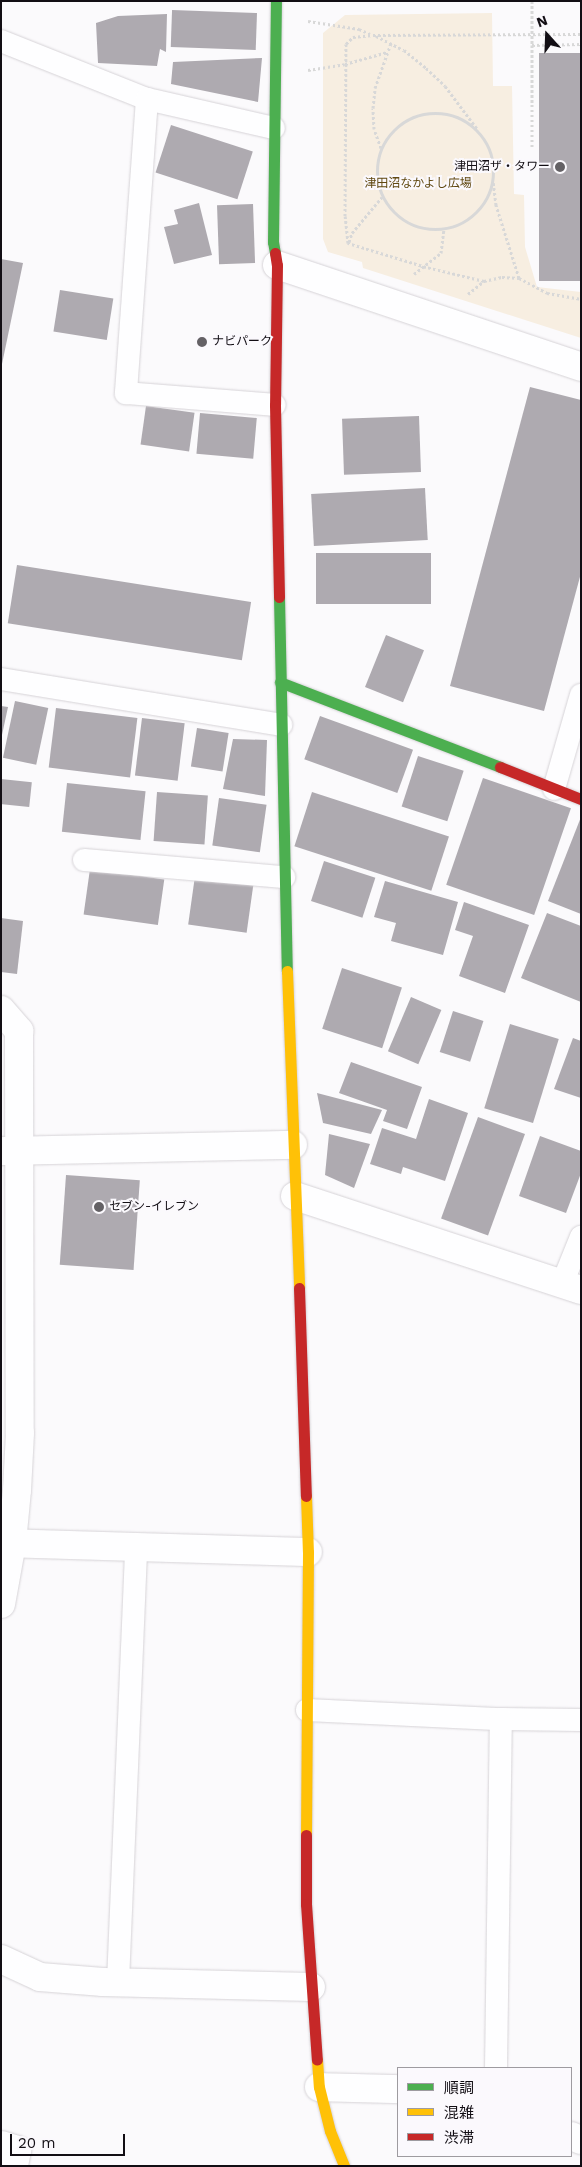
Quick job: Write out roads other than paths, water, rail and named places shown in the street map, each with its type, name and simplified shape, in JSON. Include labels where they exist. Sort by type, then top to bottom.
[{"type":"street","points":[[276,1],[273,242],[276,265],[275,405],[284,877],[308,1552],[306,1904],[310,1988],[319,2087],[330,2131],[344,2166]]},
{"type":"street","points":[[276,265],[581,367]]},
{"type":"street","points":[[280,682],[581,799]]},
{"type":"street","points":[[1,1010],[19,1031],[10,1151],[20,1433],[17,1490],[6,1543],[1,1604]]},
{"type":"street","points":[[10,1151],[293,1145]]},
{"type":"street","points":[[295,1196],[571,1287]]},
{"type":"street","points":[[6,1543],[308,1552]]},
{"type":"street","points":[[1,1959],[40,1977],[118,1982],[310,1988]]},
{"type":"street","points":[[319,2087],[397,2089]]},
{"type":"street","points":[[1,2145],[17,2150],[14,2166]]},
{"type":"lane","points":[[1,41],[147,99],[274,128]]},
{"type":"lane","points":[[147,99],[126,393],[275,405]]},
{"type":"lane","points":[[1,679],[281,725]]},
{"type":"lane","points":[[554,789],[581,695]]},
{"type":"lane","points":[[84,860],[284,877]]},
{"type":"lane","points":[[571,1287],[581,1237]]},
{"type":"lane","points":[[118,1982],[136,1548]]},
{"type":"lane","points":[[307,1710],[501,1719],[581,1720]]},
{"type":"lane","points":[[496,2067],[501,1719]]},
{"type":"place","name":"津田沼ザ・タワー","points":[[560,167]]},
{"type":"place","name":"ナビパーク","points":[[202,342]]},
{"type":"place","name":"セブン-イレブン","points":[[99,1207]]},
{"type":"park label","name":"津田沼なかよし広場","points":[[418,184]]}]
